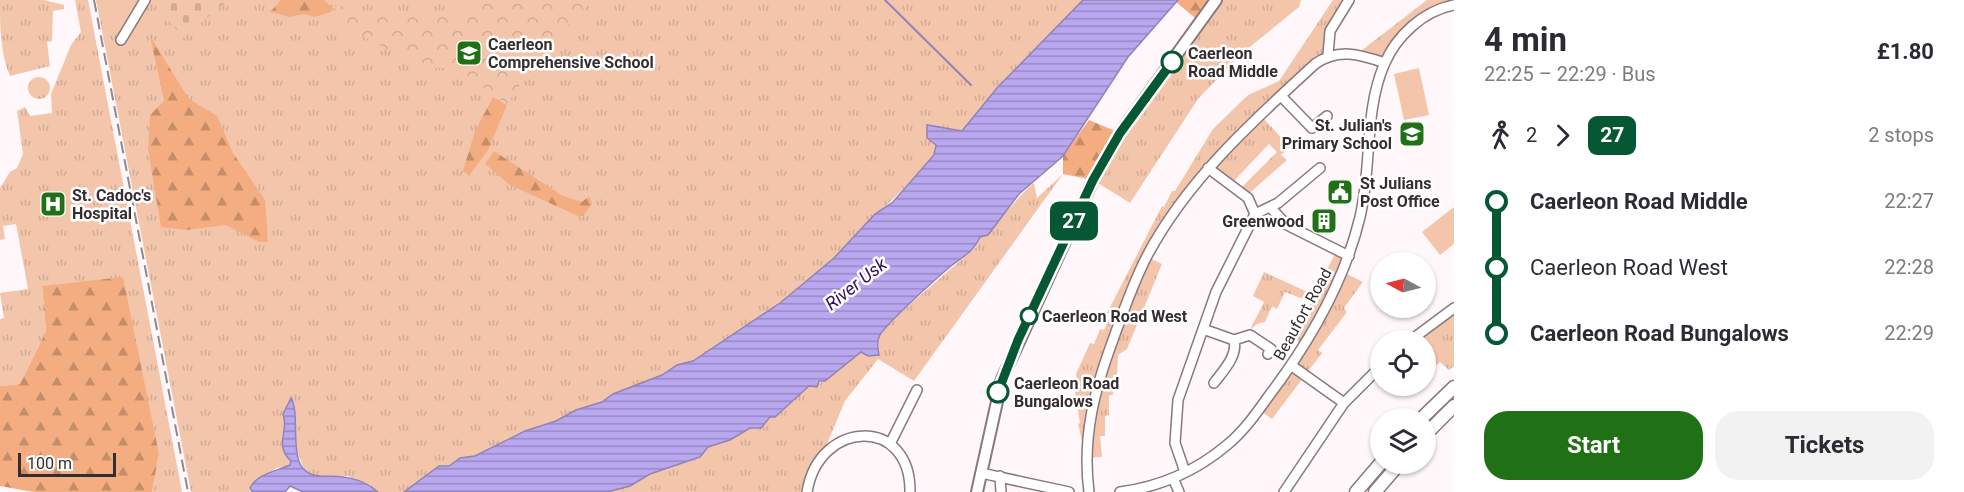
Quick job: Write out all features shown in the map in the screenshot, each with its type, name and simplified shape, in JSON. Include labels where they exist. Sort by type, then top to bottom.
[{"type":"highway","points":[[1432,408],[1454,387]]},
{"type":"highway","points":[[1436,424],[1454,406]]},
{"type":"highway","points":[[1356,492],[1371,474]]},
{"type":"highway","points":[[1375,492],[1391,474]]},
{"type":"main road","points":[[977,492],[1002,379],[1093,180],[1120,133],[1216,0]]},
{"type":"street","points":[[121,40],[145,0]]},
{"type":"street","points":[[1328,55],[1330,31],[1349,0]]},
{"type":"street","name":"Beaufort Road","points":[[1120,492],[1145,489],[1173,478],[1213,456],[1242,431],[1292,366],[1326,309],[1348,255],[1360,216],[1374,105],[1385,63],[1394,45],[1410,28],[1421,20],[1454,5]]},
{"type":"street","points":[[1089,492],[1085,449],[1094,401],[1107,356],[1146,257],[1170,217],[1208,168],[1281,96],[1328,55],[1356,54],[1385,63]]},
{"type":"street","points":[[1281,96],[1312,128],[1327,116]]},
{"type":"street","points":[[1208,168],[1246,196],[1255,214]]},
{"type":"street","points":[[1185,472],[1175,443],[1175,418],[1185,376],[1216,292],[1255,214],[1271,208],[1320,168]]},
{"type":"street","points":[[1271,208],[1287,225],[1348,255]]},
{"type":"street","points":[[1424,330],[1454,308]]},
{"type":"street","points":[[1203,329],[1234,340],[1251,335],[1271,349],[1268,354]]},
{"type":"street","points":[[1214,383],[1234,353],[1234,340]]},
{"type":"street","points":[[1292,366],[1344,404]]},
{"type":"street","points":[[1284,492],[1344,404],[1370,377]]},
{"type":"street","points":[[890,444],[917,390]]},
{"type":"street","points":[[807,489],[818,461],[829,448],[845,439],[866,436],[890,444],[902,458],[907,469],[910,492]]},
{"type":"street","points":[[981,473],[1050,490],[1069,492]]},
{"type":"street","points":[[1000,476],[1001,492]]},
{"type":"street","points":[[1173,478],[1179,492]]},
{"type":"green space","points":[[0,0],[44,0],[64,5],[64,9],[53,11],[52,41],[47,42],[50,66],[10,76],[2,49]]},
{"type":"green space","points":[[75,0],[88,0],[182,492],[152,492],[159,454],[42,287],[46,331],[20,384],[0,386],[0,319],[4,318],[0,293],[28,289],[16,224],[3,226],[5,239],[0,240],[0,188],[10,172],[17,168],[23,154],[17,111],[25,107],[30,116],[52,113],[51,94],[71,45],[81,32]]},
{"type":"green space","points":[[96,0],[1083,0],[997,88],[962,131],[936,128],[934,155],[921,171],[834,258],[780,303],[693,361],[677,365],[662,375],[613,394],[602,402],[525,431],[475,456],[460,458],[449,466],[439,466],[404,492],[378,492],[348,476],[313,476],[304,469],[296,448],[290,399],[282,438],[291,461],[290,466],[276,468],[250,488],[253,492],[191,492]]},
{"type":"green space","points":[[96,0],[138,0],[125,16],[99,15]]},
{"type":"green space","points":[[152,0],[228,0],[183,38]]},
{"type":"green space","points":[[281,0],[324,0],[333,8],[331,12],[315,17],[304,14],[290,17],[270,12]]},
{"type":"green space","name":"Caerleon Comprehensive School","points":[[483,0],[586,0],[590,3],[544,50],[507,104],[456,68],[423,68],[335,22],[335,5],[393,17],[433,11],[449,15]]},
{"type":"green space","points":[[1178,0],[1216,0],[1200,22],[1176,2]]},
{"type":"green space","points":[[1216,0],[1301,0],[1299,7],[1240,55],[1198,99],[1130,203],[1093,180]]},
{"type":"green space","points":[[1333,0],[1349,0],[1336,19],[1328,55],[1261,116],[1290,147],[1281,155],[1287,160],[1246,196],[1239,190],[1277,152],[1269,144],[1231,184],[1208,168],[1147,257],[1162,264],[1127,349],[1118,355],[1117,375],[1113,375],[1113,395],[1109,395],[1109,415],[1105,416],[1105,436],[1100,436],[1102,457],[1086,458],[1078,424],[1080,423],[1075,392],[1079,391],[1076,374],[1090,343],[1094,344],[1100,329],[1104,330],[1111,315],[1107,313],[1162,206],[1164,207],[1172,191],[1175,191],[1213,129],[1248,95],[1279,81]]},
{"type":"green space","points":[[1427,0],[1454,0],[1454,5],[1421,20],[1385,63],[1357,54]]},
{"type":"green space","points":[[150,36],[189,99],[217,116],[233,153],[265,200],[268,242],[259,242],[226,225],[187,230],[161,227],[148,149],[150,115],[164,101]]},
{"type":"green space","points":[[1419,68],[1429,115],[1404,120],[1394,74]]},
{"type":"green space","points":[[39,77],[47,80],[50,88],[47,96],[39,99],[31,96],[28,88],[31,80]]},
{"type":"green space","points":[[493,97],[507,105],[488,150],[469,176],[463,171],[475,131]]},
{"type":"green space","points":[[1089,120],[1120,133],[1093,180],[1063,174],[1063,156]]},
{"type":"green space","points":[[494,151],[563,196],[582,202],[589,196],[592,204],[583,216],[578,216],[510,185],[485,164]]},
{"type":"green space","points":[[1063,174],[914,381],[878,359],[845,401],[807,492],[607,492],[630,486],[650,474],[700,458],[708,447],[730,440],[750,428],[761,428],[770,417],[775,417],[809,386],[825,381],[861,351],[879,355],[879,337],[892,320],[976,247],[980,237],[991,229],[1034,183],[1037,198]]},
{"type":"green space","points":[[1454,207],[1454,244],[1440,255],[1422,232]]},
{"type":"green space","points":[[1337,250],[1349,256],[1343,272],[1363,282],[1344,308],[1347,312],[1318,350],[1322,353],[1272,419],[1259,410],[1304,346],[1295,339],[1311,302],[1285,292],[1277,309],[1272,306],[1265,322],[1257,324],[1250,330],[1264,302],[1253,296],[1264,272],[1314,295]]},
{"type":"green space","points":[[123,277],[159,454],[152,492],[34,492],[0,486],[0,386],[20,384],[46,331],[42,286]]},
{"type":"green space","points":[[1454,308],[1454,366],[1449,370],[1440,362],[1436,365],[1436,330],[1424,330]]},
{"type":"water","name":"River Usk","points":[[1083,0],[1178,0],[1128,57],[1063,156],[1019,194],[988,235],[980,237],[971,251],[935,280],[882,331],[878,339],[879,355],[868,356],[861,352],[825,381],[819,381],[817,387],[809,386],[775,417],[770,417],[761,428],[750,428],[730,440],[708,447],[700,457],[650,474],[630,486],[607,492],[404,492],[439,466],[449,466],[460,458],[475,456],[525,431],[602,402],[613,394],[662,375],[677,365],[693,361],[780,303],[834,258],[875,214],[892,203],[934,155],[936,145],[927,138],[927,125],[962,131],[997,88]]},
{"type":"water","points":[[291,398],[294,407],[296,444],[302,466],[309,473],[321,476],[358,480],[378,492],[303,492],[290,486],[285,492],[253,492],[250,488],[257,479],[290,465],[291,461],[282,443],[285,426],[283,414]]},
{"type":"waterway","points":[[885,0],[971,85]]},
{"type":"railway","points":[[94,0],[188,492]]},
{"type":"bus line","name":"27","points":[[998,392],[1018,340],[1093,180],[1120,133],[1172,62]]},
{"type":"place","name":"Caerleon Comprehensive School","points":[[469,53]]},
{"type":"place","name":"Caerleon Road Middle","points":[[1172,62]]},
{"type":"place","name":"St. Julian's Primary School","points":[[1412,134]]},
{"type":"place","name":"St Julians Post Office","points":[[1340,192]]},
{"type":"place","name":"St. Cadoc's Hospital","points":[[53,204]]},
{"type":"place","name":"Greenwood","points":[[1324,221]]},
{"type":"place","name":"Caerleon Road West","points":[[1029,316]]},
{"type":"place","name":"Caerleon Road Bungalows","points":[[998,392]]}]
